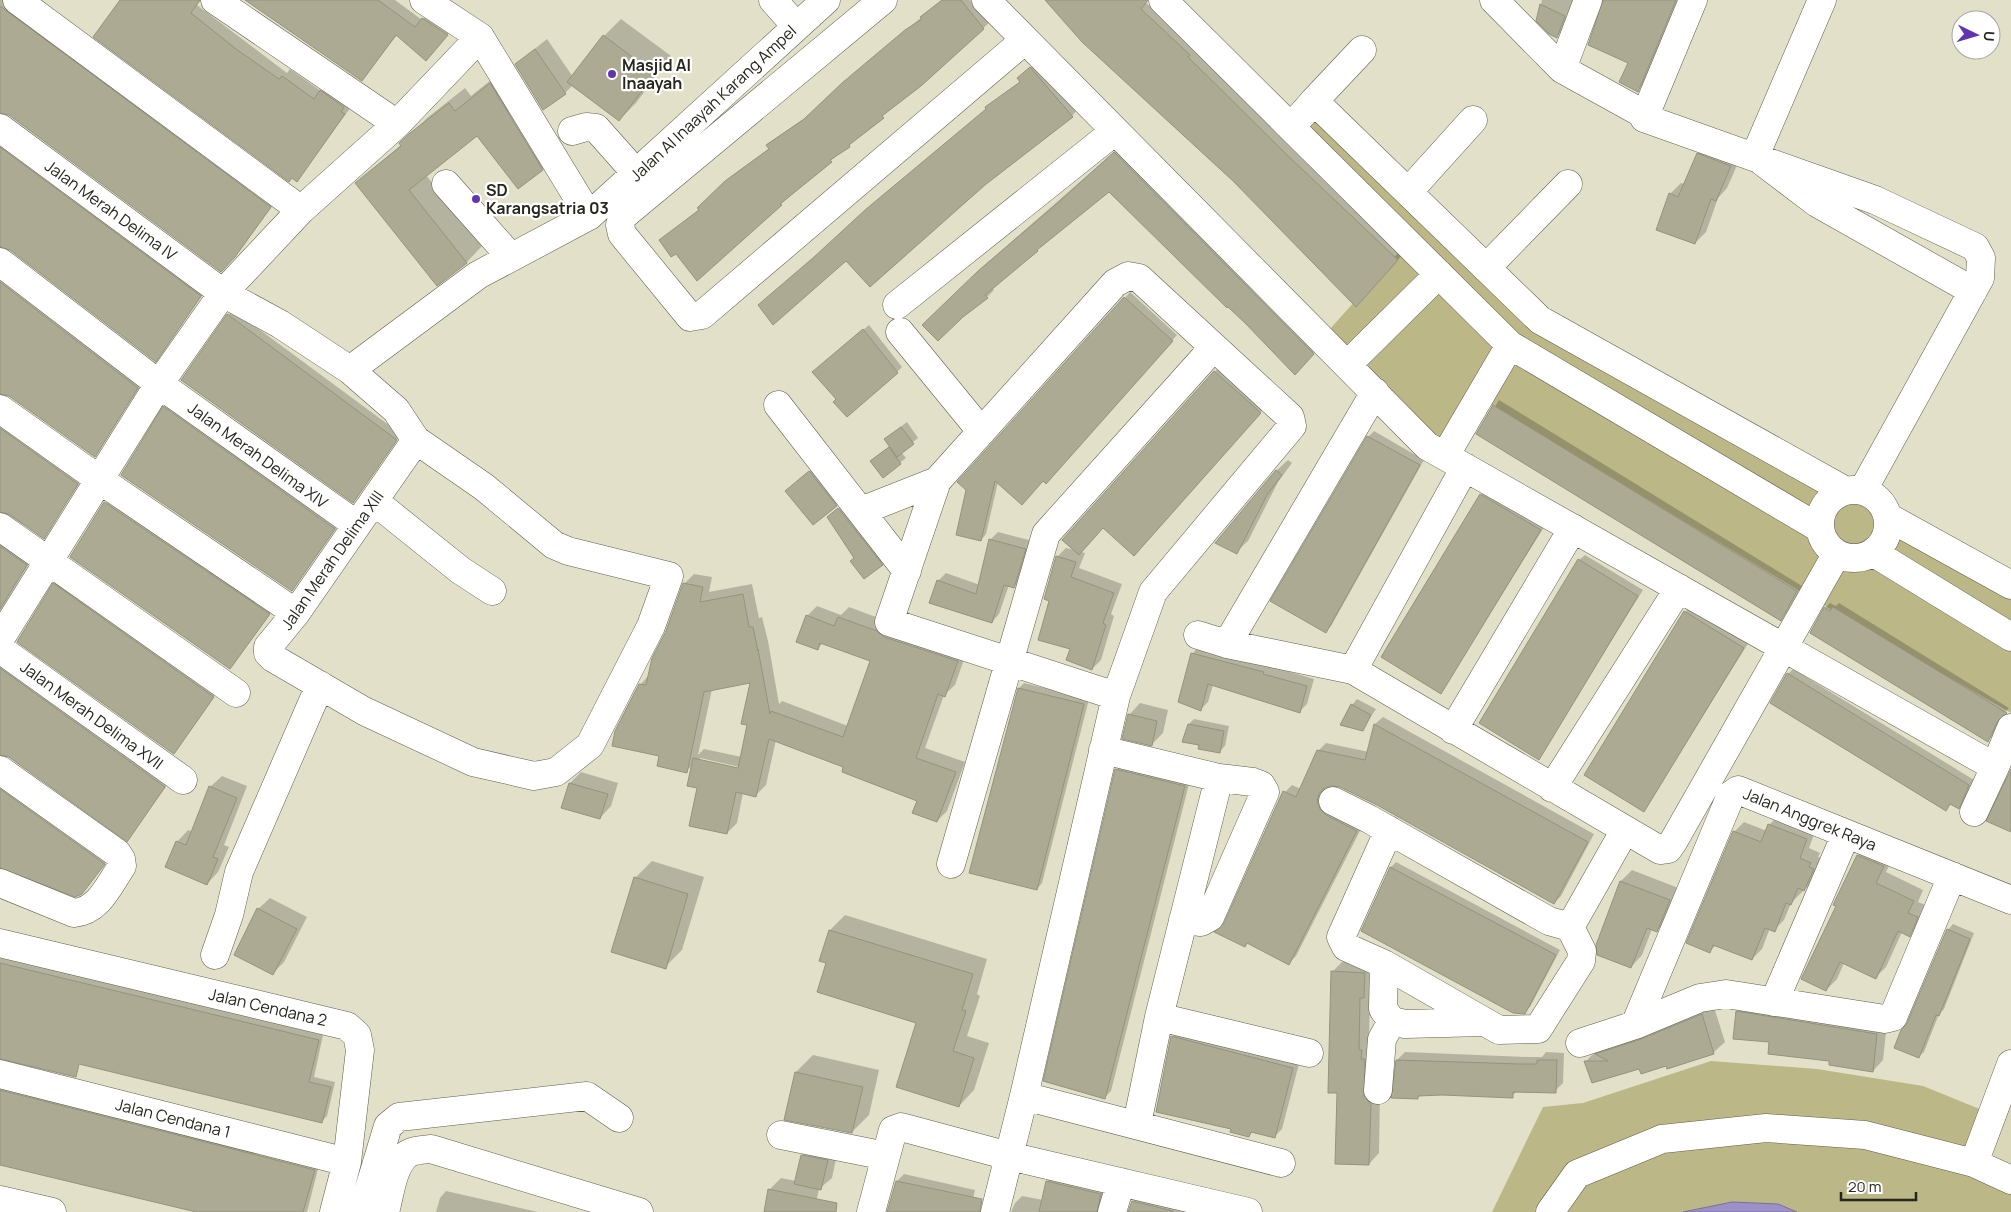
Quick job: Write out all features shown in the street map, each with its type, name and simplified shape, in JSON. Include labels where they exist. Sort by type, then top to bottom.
[{"type":"street","points":[[17,0],[301,210]]},
{"type":"street","points":[[215,0],[397,124]]},
{"type":"street","points":[[424,0],[480,37],[589,216]]},
{"type":"street","points":[[774,0],[796,26]]},
{"type":"street","name":"Jalan Al Inaayah Karang Ampel","points":[[350,370],[478,275],[510,256],[589,216],[826,0]]},
{"type":"street","points":[[883,0],[623,216],[620,225],[622,234],[690,317],[702,315],[1026,40]]},
{"type":"street","points":[[986,0],[1427,446],[1995,767]]},
{"type":"street","points":[[1164,0],[1302,114],[1408,192],[1540,320],[1853,490],[1880,500],[1888,517],[1886,537],[1874,553],[1855,559],[1836,555],[1826,546],[1819,528],[1820,515],[1829,500],[1853,490],[1973,291],[1980,278],[1982,269],[1981,258],[1976,247],[1902,211],[1755,156],[1644,118],[1693,0]]},
{"type":"street","points":[[1494,0],[1562,69],[1638,110]]},
{"type":"street","points":[[1562,69],[1588,0]]},
{"type":"street","points":[[1755,156],[1822,0]]},
{"type":"street","points":[[0,639],[159,384],[223,293],[301,210],[397,124],[480,37]]},
{"type":"street","points":[[1302,114],[1362,50]]},
{"type":"street","points":[[1302,114],[1439,274],[1510,345],[1819,528]]},
{"type":"street","points":[[1408,192],[1473,120]]},
{"type":"street","points":[[572,131],[586,127],[596,128],[636,173]]},
{"type":"street","name":"Jalan Merah Delima IV","points":[[0,128],[223,293]]},
{"type":"street","points":[[981,431],[899,318],[1115,131]]},
{"type":"street","points":[[1755,156],[1817,203],[1973,291]]},
{"type":"street","points":[[446,184],[510,256]]},
{"type":"street","points":[[1486,268],[1568,184]]},
{"type":"street","name":"Jalan Merah Delima XIV","points":[[0,262],[159,384],[356,525]]},
{"type":"street","points":[[1347,365],[1439,274]]},
{"type":"street","points":[[995,1212],[1024,1096],[1116,696],[1155,586],[1292,426],[1290,417],[1214,346],[1139,278],[1128,276],[1115,283],[937,481],[889,622],[1116,696]]},
{"type":"street","points":[[223,293],[280,324],[350,370],[396,410],[416,440]]},
{"type":"street","points":[[1353,670],[1510,345]]},
{"type":"street","points":[[951,864],[1008,661],[1050,529],[1214,346]]},
{"type":"street","points":[[1227,644],[1375,392]]},
{"type":"street","points":[[778,405],[907,570]]},
{"type":"street","points":[[0,409],[100,480],[296,612]]},
{"type":"street","name":"Jalan Merah Delima XIII","points":[[416,440],[484,487],[554,545],[568,551],[669,576],[652,626],[590,745],[556,772],[534,776],[473,762],[364,711],[268,654],[268,647],[296,612],[416,440]]},
{"type":"street","points":[[861,512],[937,481]]},
{"type":"street","points":[[374,500],[460,570],[492,591]]},
{"type":"street","points":[[1888,517],[2011,585]]},
{"type":"street","points":[[0,526],[47,562],[236,693]]},
{"type":"street","points":[[1453,730],[1574,528]]},
{"type":"street","points":[[1874,553],[2011,637]]},
{"type":"street","points":[[1198,635],[1227,644],[1353,670],[1660,850],[1668,848],[1836,555]]},
{"type":"street","points":[[1552,788],[1680,588]]},
{"type":"street","name":"Jalan Merah Delima XVII","points":[[0,649],[184,780]]},
{"type":"street","points":[[215,955],[229,915],[239,872],[320,685]]},
{"type":"street","points":[[1974,812],[2011,728]]},
{"type":"street","points":[[1103,750],[1219,778],[1254,782],[1261,785],[1265,792],[1210,917],[1201,922],[1183,920]]},
{"type":"street","points":[[0,770],[117,853],[122,866],[94,907],[85,912],[74,913],[0,883]]},
{"type":"street","points":[[1137,1124],[1159,1017],[1219,778]]},
{"type":"street","name":"Jalan Anggrek Raya","points":[[1635,1025],[1730,795],[1738,790],[1748,792],[1846,834],[2011,900]]},
{"type":"street","points":[[1333,801],[1389,830],[1549,921],[1570,928],[1582,950],[1581,960],[1538,1029],[1499,1030],[1384,964],[1346,947],[1341,937],[1389,830]]},
{"type":"street","points":[[1570,928],[1625,830]]},
{"type":"street","points":[[1774,1002],[1846,834]]},
{"type":"street","points":[[1580,1043],[1635,1025],[1700,998],[1726,994],[1886,1019],[1893,1017],[1952,876]]},
{"type":"street","name":"Jalan Cendana 2","points":[[0,943],[347,1026],[357,1035],[360,1050],[347,1162],[334,1212]]},
{"type":"street","points":[[1384,964],[1383,1009],[1392,1022],[1405,1024],[1485,1022]]},
{"type":"street","points":[[1159,1017],[1309,1053]]},
{"type":"street","points":[[1378,1090],[1382,1039],[1392,1022]]},
{"type":"street","points":[[1974,1163],[2011,1064]]},
{"type":"street","name":"Jalan Cendana 1","points":[[0,1074],[347,1162]]},
{"type":"street","points":[[362,1212],[388,1126],[399,1117],[587,1096],[619,1118]]},
{"type":"street","points":[[1024,1096],[1281,1163]]},
{"type":"street","points":[[871,1212],[893,1130],[901,1127],[1009,1156],[1248,1212]]},
{"type":"street","points":[[1550,1212],[1576,1174],[1662,1139],[1766,1128],[1865,1135],[1974,1163],[2011,1180]]},
{"type":"street","points":[[781,1135],[886,1156]]},
{"type":"street","points":[[385,1212],[393,1180],[405,1156],[416,1151],[431,1149],[639,1212]]},
{"type":"street","points":[[1112,1212],[1120,1182]]},
{"type":"street","points":[[0,1200],[52,1212]]},
{"type":"shaded area","points":[[1305,110],[1540,320],[1863,490],[1880,500],[1888,517],[2011,585],[2011,713],[1811,598],[1480,398],[1445,456],[1321,339],[1408,242],[1292,126]]},
{"type":"shaded area","points":[[1711,1061],[1817,1069],[1923,1086],[1992,1114],[1974,1163],[2011,1180],[2011,1212],[1797,1212],[1778,1204],[1732,1202],[1683,1212],[1492,1212],[1543,1107],[1583,1103]]},
{"type":"shaded area","points":[[2011,1064],[2011,1180],[1974,1163]]},
{"type":"shaded area","points":[[1732,1202],[1778,1204],[1797,1212],[1683,1212]]},
{"type":"building","points":[[120,0],[200,0],[191,13],[236,49],[279,79],[282,76],[314,99],[320,90],[344,107],[341,112],[345,114],[297,182],[292,178],[289,182],[93,37]]},
{"type":"building","points":[[245,0],[378,0],[415,27],[422,18],[448,35],[426,61],[396,35],[362,81]]},
{"type":"building","points":[[942,0],[961,0],[984,29],[921,86],[882,116],[884,118],[849,145],[850,147],[830,160],[832,162],[780,204],[782,205],[697,281],[676,254],[671,257],[659,240],[699,210],[697,208],[725,181],[769,149],[766,145],[803,120],[842,83],[905,30],[922,19],[920,17]]},
{"type":"building","points":[[1045,0],[1148,0],[1141,9],[1190,55],[1188,57],[1285,153],[1398,260],[1356,307],[1233,181],[1082,42]]},
{"type":"building","points":[[1603,0],[1676,0],[1638,92],[1619,82],[1628,63],[1588,45]]},
{"type":"building","points":[[1540,4],[1565,16],[1557,38],[1549,34],[1536,21]]},
{"type":"building","points":[[0,6],[271,207],[235,257],[221,272],[9,115],[0,113]]},
{"type":"building","points":[[603,35],[655,74],[619,121],[567,82]]},
{"type":"building","points":[[535,49],[566,94],[543,110],[515,64]]},
{"type":"building","points":[[1030,67],[1073,117],[985,185],[870,287],[846,261],[773,325],[758,305],[865,210],[986,109],[985,107],[1020,82],[1017,78]]},
{"type":"building","points":[[490,83],[543,170],[518,189],[477,136],[409,190],[467,263],[437,286],[355,183],[401,146],[399,143],[410,133],[449,103],[455,111]]},
{"type":"building","points":[[0,147],[201,296],[156,362],[10,250],[0,247]]},
{"type":"building","points":[[1114,152],[1314,354],[1295,375],[1245,323],[1227,308],[1109,192],[985,295],[988,298],[963,317],[938,341],[922,325],[978,271]]},
{"type":"building","points":[[1697,153],[1731,166],[1716,201],[1711,199],[1695,244],[1656,230],[1669,193],[1678,197]]},
{"type":"building","points":[[0,282],[138,388],[95,457],[9,396],[0,394]]},
{"type":"building","points":[[1124,297],[1173,341],[1046,484],[1043,481],[1022,505],[995,481],[981,541],[956,535],[966,490],[957,482]]},
{"type":"building","points":[[227,314],[397,440],[353,503],[181,380]]},
{"type":"building","points":[[863,329],[898,373],[847,417],[833,402],[836,399],[812,372]]},
{"type":"building","points":[[1214,371],[1261,413],[1134,556],[1103,528],[1079,555],[1062,540]]},
{"type":"building","points":[[1493,405],[1797,591],[1781,621],[1476,434]]},
{"type":"building","points":[[163,406],[335,529],[292,591],[121,475]]},
{"type":"building","points":[[901,427],[914,444],[897,457],[884,439]]},
{"type":"building","points":[[0,428],[78,484],[44,539],[9,514],[0,512]]},
{"type":"building","points":[[1367,436],[1420,465],[1326,633],[1270,601]]},
{"type":"building","points":[[889,447],[901,464],[883,478],[870,461]]},
{"type":"building","points":[[1276,470],[1282,475],[1267,495],[1237,554],[1215,543]]},
{"type":"building","points":[[809,471],[837,506],[813,525],[785,491]]},
{"type":"building","points":[[1480,494],[1541,530],[1441,694],[1381,657]]},
{"type":"building","points":[[104,502],[270,614],[230,669],[70,557]]},
{"type":"building","points":[[838,508],[883,565],[864,579],[850,561],[854,558],[827,517]]},
{"type":"building","points":[[989,539],[1026,549],[1014,588],[1004,585],[992,623],[929,603],[937,580],[976,594]]},
{"type":"building","points":[[0,546],[27,565],[0,609]]},
{"type":"building","points":[[1056,556],[1076,562],[1071,577],[1114,593],[1103,623],[1106,625],[1092,670],[1066,660],[1070,649],[1038,640],[1049,601],[1044,599]]},
{"type":"building","points":[[1578,559],[1638,596],[1539,760],[1479,723]]},
{"type":"building","points":[[53,583],[214,697],[174,754],[17,642]]},
{"type":"building","points":[[683,583],[703,587],[700,602],[743,594],[749,627],[753,627],[758,651],[758,649],[770,714],[771,711],[843,737],[870,661],[820,643],[818,650],[796,642],[806,615],[834,626],[838,617],[877,631],[884,637],[958,661],[945,697],[938,694],[916,758],[956,772],[937,822],[912,813],[917,801],[842,772],[843,767],[769,739],[756,797],[736,792],[727,834],[689,826],[697,788],[687,786],[693,758],[738,768],[747,725],[741,724],[750,683],[704,692],[687,773],[657,766],[659,756],[612,746],[615,731],[639,684],[646,685],[652,658],[666,631]]},
{"type":"building","points":[[1824,607],[1830,611],[1833,607],[2007,713],[1997,722],[1988,742],[1810,633]]},
{"type":"building","points":[[1684,611],[1744,648],[1644,812],[1584,775]]},
{"type":"building","points":[[1191,653],[1264,672],[1263,674],[1307,686],[1300,713],[1208,684],[1201,711],[1178,702]]},
{"type":"building","points":[[0,668],[165,787],[127,842],[9,757],[0,755]]},
{"type":"building","points":[[1787,673],[1969,785],[1959,809],[1950,804],[1946,811],[1770,703]]},
{"type":"building","points":[[1018,688],[1084,704],[1037,890],[969,873]]},
{"type":"building","points":[[1351,704],[1371,715],[1363,731],[1340,725]]},
{"type":"building","points":[[1128,714],[1157,721],[1152,746],[1122,739]]},
{"type":"building","points":[[1188,724],[1224,731],[1220,753],[1198,749],[1199,745],[1182,742]]},
{"type":"building","points":[[1374,724],[1588,842],[1554,904],[1377,805],[1340,787],[1332,786],[1324,788],[1319,794],[1317,801],[1320,809],[1326,815],[1357,831],[1289,965],[1247,943],[1245,947],[1214,932],[1224,923],[1283,791],[1296,797],[1317,750],[1365,760]]},
{"type":"building","points":[[1115,769],[1185,786],[1105,1099],[1043,1081]]},
{"type":"building","points":[[2011,769],[2011,832],[1986,821]]},
{"type":"building","points":[[569,783],[608,794],[600,819],[561,808]]},
{"type":"building","points":[[209,786],[237,798],[213,857],[218,859],[207,885],[165,867],[176,841],[186,845]]},
{"type":"building","points":[[0,789],[105,864],[82,894],[75,897],[0,868]]},
{"type":"building","points":[[1768,824],[1807,839],[1800,858],[1811,863],[1809,867],[1814,869],[1804,891],[1798,888],[1791,905],[1786,903],[1775,932],[1765,928],[1752,960],[1713,945],[1710,953],[1686,943],[1733,831],[1761,842]]},
{"type":"building","points":[[1857,855],[1884,866],[1876,883],[1914,901],[1908,913],[1918,917],[1910,937],[1898,931],[1876,979],[1840,962],[1826,991],[1801,979],[1836,906],[1833,905]]},
{"type":"building","points":[[1390,867],[1556,955],[1525,1014],[1513,1013],[1361,931]]},
{"type":"building","points":[[634,877],[688,894],[666,969],[611,952]]},
{"type":"building","points":[[1620,881],[1670,900],[1657,932],[1647,928],[1631,968],[1597,955],[1596,945]]},
{"type":"building","points":[[257,908],[297,929],[273,975],[234,955]]},
{"type":"building","points":[[1947,929],[1970,939],[1939,1016],[1936,1015],[1919,1058],[1894,1048],[1901,1030],[1907,1023]]},
{"type":"building","points":[[829,930],[973,974],[962,1010],[966,1011],[953,1051],[974,1058],[959,1107],[896,1087],[916,1023],[817,992],[826,963],[819,961]]},
{"type":"building","points":[[0,963],[319,1040],[309,1082],[331,1087],[322,1123],[79,1064],[76,1077],[0,1059]]},
{"type":"building","points":[[1331,971],[1365,973],[1364,998],[1360,998],[1359,1050],[1362,1050],[1361,1059],[1365,1059],[1364,1096],[1371,1104],[1369,1165],[1335,1164],[1337,1093],[1328,1093]]},
{"type":"building","points":[[1736,1011],[1877,1034],[1873,1072],[1829,1065],[1829,1061],[1768,1054],[1769,1042],[1733,1039]]},
{"type":"building","points":[[1702,1014],[1714,1054],[1667,1069],[1666,1066],[1641,1074],[1639,1069],[1592,1083],[1584,1061],[1608,1061],[1595,1054],[1641,1039]]},
{"type":"building","points":[[1171,1036],[1293,1068],[1275,1138],[1251,1132],[1249,1137],[1230,1132],[1231,1129],[1156,1112]]},
{"type":"building","points":[[1396,1060],[1537,1064],[1537,1060],[1557,1060],[1556,1093],[1513,1092],[1513,1098],[1442,1095],[1418,1096],[1418,1099],[1391,1098]]},
{"type":"building","points":[[795,1072],[863,1087],[852,1133],[784,1120]]},
{"type":"building","points":[[0,1090],[315,1170],[303,1212],[196,1212],[0,1165]]},
{"type":"building","points":[[801,1155],[828,1160],[821,1190],[794,1184]]},
{"type":"building","points":[[896,1181],[982,1199],[980,1212],[887,1212]]},
{"type":"building","points":[[1046,1181],[1101,1194],[1097,1212],[1039,1212]]},
{"type":"building","points":[[768,1189],[837,1203],[836,1212],[764,1212]]},
{"type":"building","points":[[1132,1201],[1173,1211],[1173,1212],[1128,1212]]},
{"type":"place","name":"Masjid Al Inaayah","points":[[612,74]]},
{"type":"place","name":"SD Karangsatria 03","points":[[476,199]]}]
